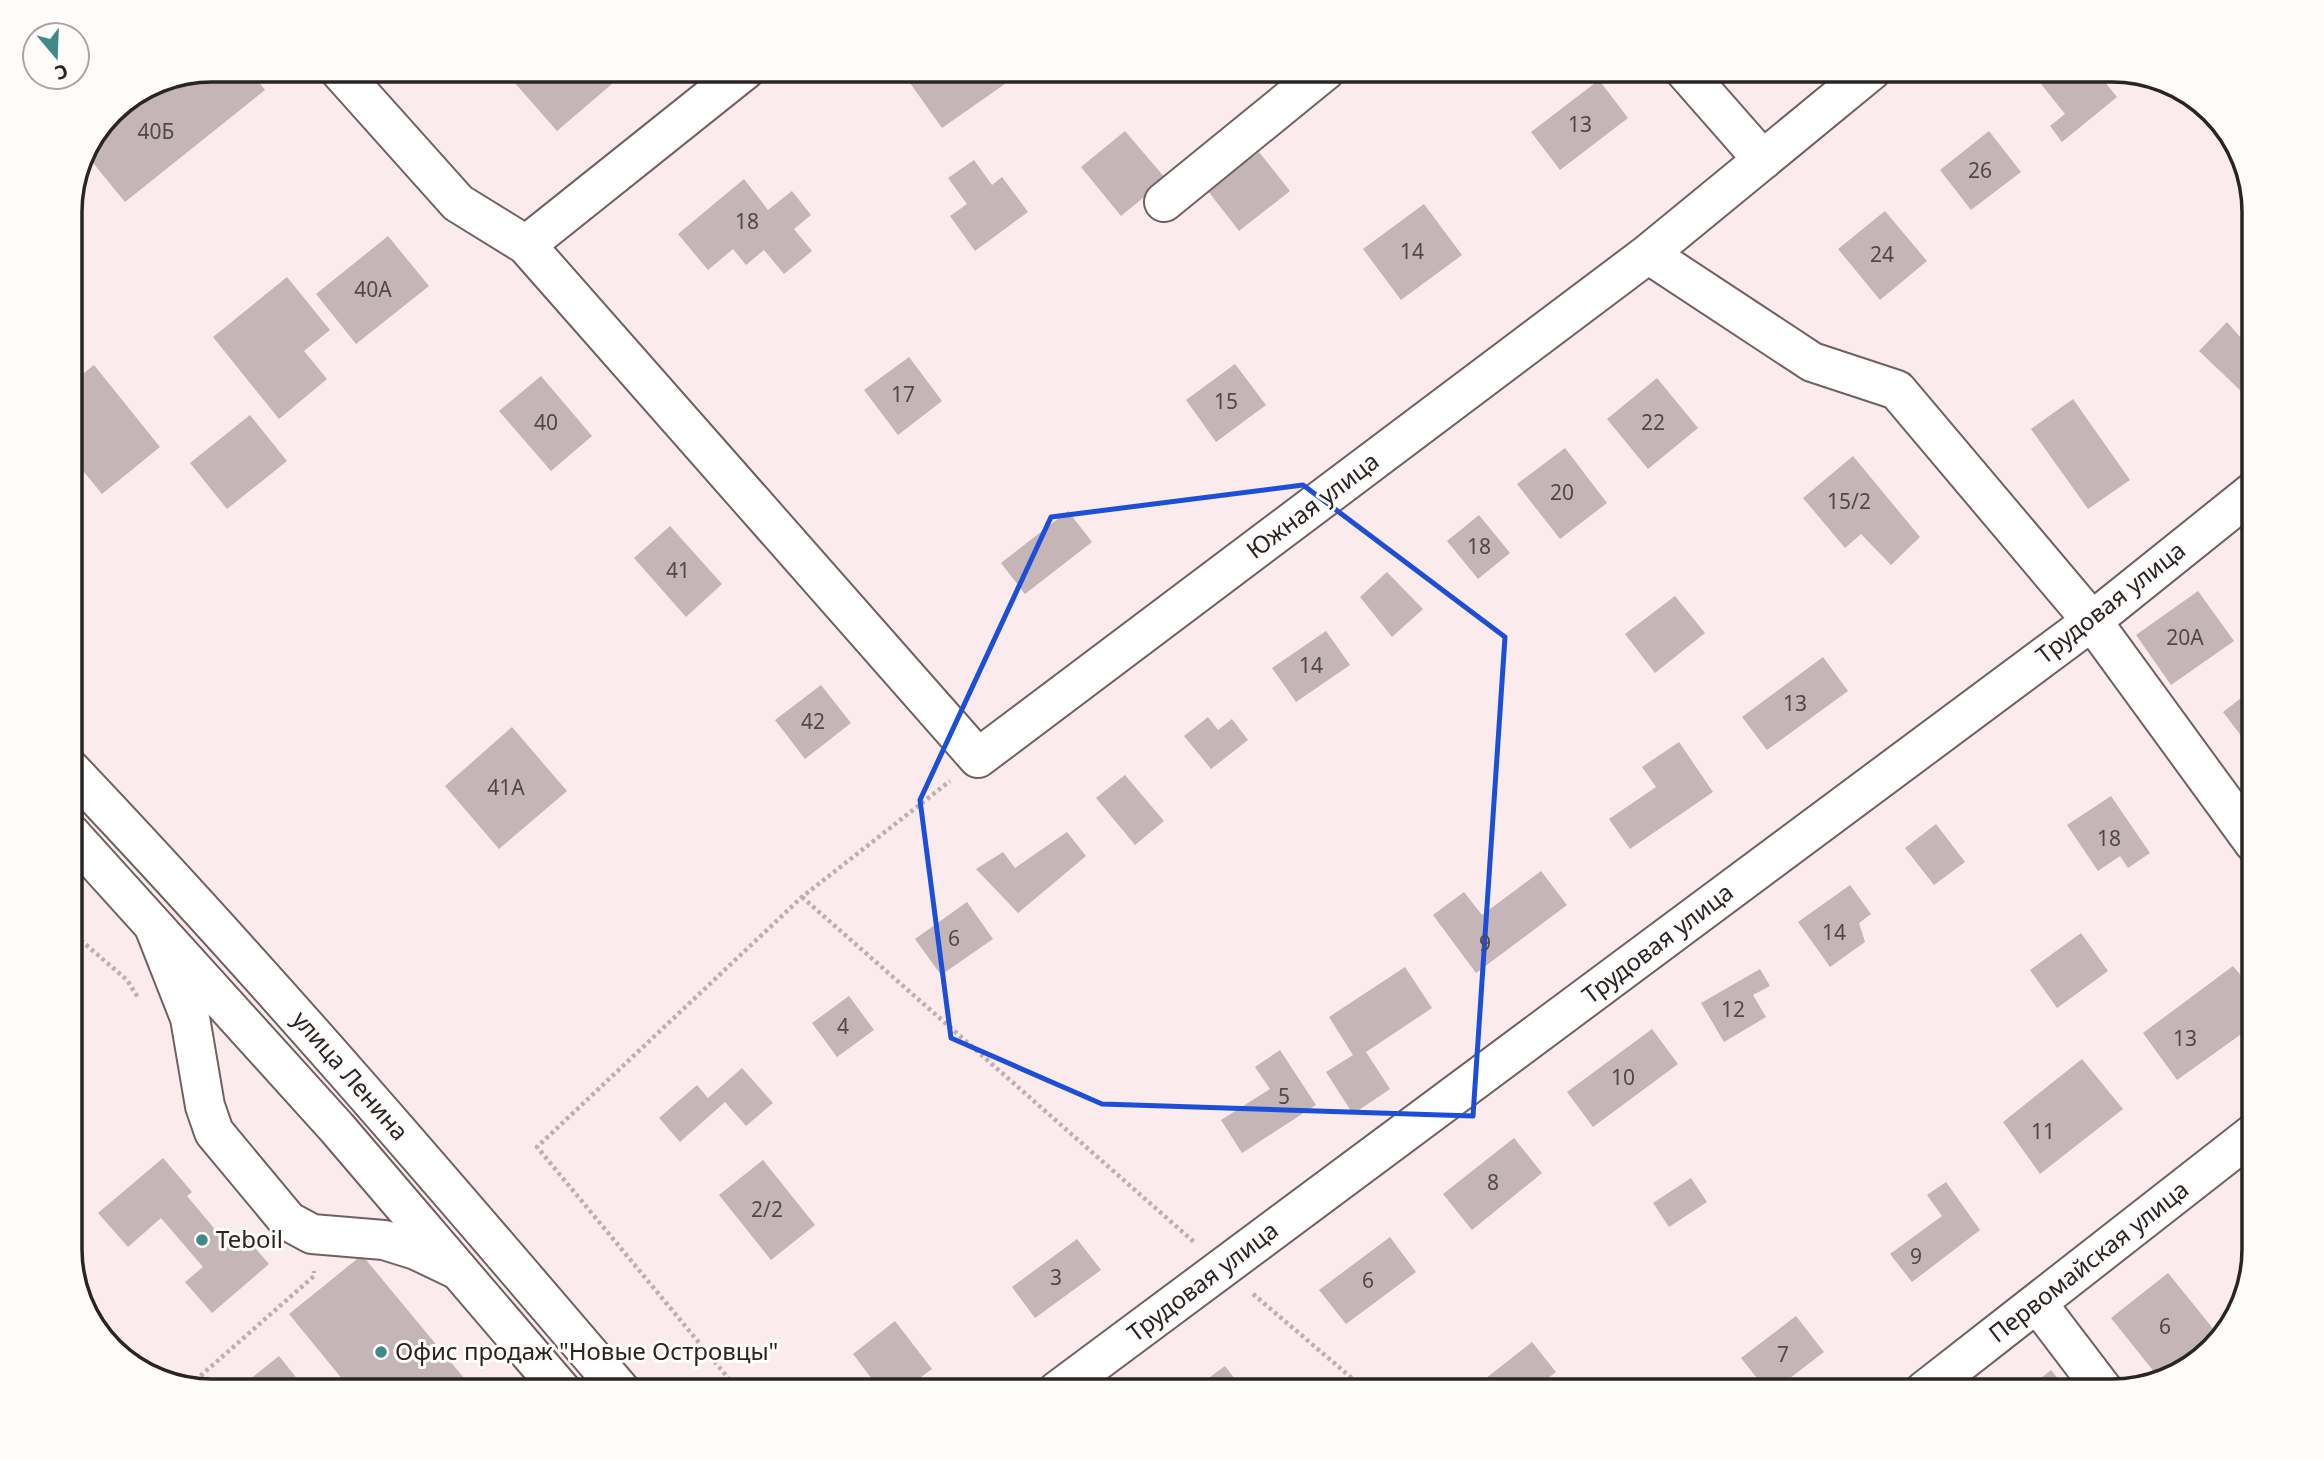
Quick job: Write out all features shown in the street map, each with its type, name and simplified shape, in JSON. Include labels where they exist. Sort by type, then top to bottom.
[{"type":"street","points":[[1164,202],[1311,82]]},
{"type":"street","points":[[1695,82],[1763,160]]},
{"type":"street","name":"Южная улица","points":[[978,758],[1648,254],[1857,82]]},
{"type":"street","points":[[351,83],[458,203],[526,244],[978,758]]},
{"type":"street","points":[[526,244],[729,83]]},
{"type":"street","points":[[1648,254],[1812,362],[1897,390],[2092,621],[2242,826]]},
{"type":"street","name":"Трудовая улица","points":[[1073,1379],[2092,621],[2241,501]]},
{"type":"street","name":"улица Ленина","points":[[83,783],[176,881],[372,1100],[611,1379]]},
{"type":"street","name":"улица Ленина","points":[[83,847],[150,917],[552,1379]]},
{"type":"street","points":[[150,917],[190,1018],[205,1106],[214,1132],[288,1221],[312,1234],[384,1240],[416,1250],[458,1270]]},
{"type":"street","name":"Первомайская улица","points":[[1939,1379],[2242,1142]]},
{"type":"street","points":[[2037,1303],[2095,1379]]},
{"type":"path","points":[[729,1379],[537,1147],[802,897],[978,758]]},
{"type":"path","points":[[802,897],[1353,1379]]},
{"type":"path","points":[[83,942],[127,979],[141,1003]]},
{"type":"path","points":[[198,1378],[314,1276],[312,1234]]},
{"type":"highlighted area","points":[[1303,485],[1505,637],[1473,1116],[1102,1104],[951,1038],[920,800],[1051,517]]},
{"type":"building","points":[[1596,82],[1601,82],[1628,118],[1560,170],[1531,132]]},
{"type":"building","points":[[2105,82],[2117,97],[2062,142],[2050,126],[2065,114],[2041,84]]},
{"type":"building","points":[[259,83],[265,90],[125,202],[92,162],[104,140],[126,114],[162,92],[187,85]]},
{"type":"building","points":[[515,83],[613,83],[557,131]]},
{"type":"building","points":[[910,83],[1007,83],[942,128]]},
{"type":"building","points":[[1125,131],[1166,179],[1121,216],[1081,167]]},
{"type":"building","points":[[1989,131],[2021,172],[1971,210],[1940,170]]},
{"type":"building","points":[[1259,152],[1290,191],[1239,231],[1208,191]]},
{"type":"building","points":[[974,160],[992,185],[1002,177],[1028,212],[975,251],[950,216],[967,204],[948,178]]},
{"type":"building","points":[[744,179],[768,210],[792,191],[811,215],[794,229],[812,251],[784,274],[764,250],[746,265],[733,249],[708,270],[678,234]]},
{"type":"building","points":[[1424,204],[1462,255],[1401,300],[1363,249]]},
{"type":"building","points":[[1885,211],[1927,261],[1880,300],[1838,249]]},
{"type":"building","points":[[388,236],[429,286],[356,344],[316,294]]},
{"type":"building","points":[[287,277],[330,330],[304,351],[327,379],[279,419],[213,337]]},
{"type":"building","points":[[2227,322],[2241,338],[2241,391],[2199,351]]},
{"type":"building","points":[[909,357],[942,401],[898,435],[864,390]]},
{"type":"building","points":[[1235,364],[1266,405],[1216,442],[1186,400]]},
{"type":"building","points":[[94,365],[160,447],[102,494],[83,471],[83,374]]},
{"type":"building","points":[[541,376],[592,436],[551,471],[499,411]]},
{"type":"building","points":[[1657,378],[1698,428],[1648,469],[1607,419]]},
{"type":"building","points":[[2073,399],[2130,480],[2088,509],[2031,429]]},
{"type":"building","points":[[250,415],[287,461],[227,509],[190,463]]},
{"type":"building","points":[[1565,448],[1607,503],[1560,539],[1517,484]]},
{"type":"building","points":[[1853,456],[1920,537],[1891,565],[1861,534],[1845,548],[1803,498]]},
{"type":"building","points":[[1068,511],[1092,542],[1025,594],[1001,563]]},
{"type":"building","points":[[1479,515],[1510,553],[1478,579],[1447,541]]},
{"type":"building","points":[[670,526],[722,584],[686,617],[634,558]]},
{"type":"building","points":[[1387,572],[1423,609],[1392,637],[1360,597]]},
{"type":"building","points":[[2198,591],[2234,641],[2171,685],[2136,635]]},
{"type":"building","points":[[1675,596],[1705,633],[1655,673],[1625,634]]},
{"type":"building","points":[[1326,631],[1350,665],[1296,702],[1272,668]]},
{"type":"building","points":[[1823,657],[1848,691],[1767,750],[1742,717]]},
{"type":"building","points":[[821,685],[851,723],[805,759],[775,720]]},
{"type":"building","points":[[2241,698],[2242,736],[2223,712]]},
{"type":"building","points":[[1208,717],[1218,730],[1232,719],[1248,740],[1211,769],[1184,736]]},
{"type":"building","points":[[512,727],[567,791],[499,849],[445,786]]},
{"type":"building","points":[[1679,742],[1713,792],[1630,849],[1609,819],[1656,787],[1642,767]]},
{"type":"building","points":[[1125,775],[1164,821],[1135,845],[1096,798]]},
{"type":"building","points":[[2111,796],[2150,853],[2128,868],[2120,856],[2098,871],[2067,825]]},
{"type":"building","points":[[1936,824],[1965,862],[1934,885],[1905,848]]},
{"type":"building","points":[[1067,832],[1086,856],[1018,913],[976,869],[1003,852],[1015,868]]},
{"type":"building","points":[[1541,871],[1567,905],[1476,973],[1433,915],[1464,892],[1482,915]]},
{"type":"building","points":[[1850,885],[1871,914],[1859,923],[1865,942],[1830,967],[1798,922]]},
{"type":"building","points":[[967,902],[993,939],[941,975],[915,939]]},
{"type":"building","points":[[2081,933],[2108,971],[2057,1008],[2030,970]]},
{"type":"building","points":[[2233,966],[2242,976],[2242,1034],[2177,1080],[2143,1033]]},
{"type":"building","points":[[1405,967],[1432,1008],[1366,1052],[1390,1089],[1353,1114],[1326,1072],[1353,1055],[1329,1017]]},
{"type":"building","points":[[1760,969],[1770,986],[1753,995],[1766,1017],[1724,1042],[1701,1003]]},
{"type":"building","points":[[849,996],[874,1030],[837,1057],[812,1023]]},
{"type":"building","points":[[1652,1029],[1678,1064],[1593,1127],[1567,1092]]},
{"type":"building","points":[[1280,1050],[1316,1105],[1242,1153],[1221,1120],[1270,1089],[1255,1067]]},
{"type":"building","points":[[2082,1059],[2123,1109],[2040,1174],[2003,1122]]},
{"type":"building","points":[[742,1068],[773,1103],[746,1126],[725,1102],[680,1142],[659,1118],[697,1085],[708,1098]]},
{"type":"building","points":[[1514,1138],[1542,1173],[1472,1230],[1443,1194]]},
{"type":"building","name":"Teboil","points":[[163,1158],[192,1192],[187,1196],[229,1246],[243,1234],[269,1264],[212,1313],[185,1282],[203,1267],[161,1218],[128,1247],[98,1213]]},
{"type":"building","points":[[763,1160],[815,1225],[771,1260],[719,1195]]},
{"type":"building","points":[[1691,1178],[1707,1202],[1669,1227],[1653,1203]]},
{"type":"building","points":[[1946,1182],[1980,1230],[1912,1282],[1890,1254],[1942,1216],[1927,1195]]},
{"type":"building","points":[[1390,1237],[1416,1272],[1346,1324],[1319,1290]]},
{"type":"building","points":[[1077,1239],[1101,1270],[1035,1318],[1012,1287]]},
{"type":"building","name":"Офис продаж \"Новые Островцы\"","points":[[362,1255],[465,1379],[342,1379],[289,1314]]},
{"type":"building","points":[[2168,1273],[2214,1329],[2191,1352],[2154,1372],[2111,1318]]},
{"type":"building","points":[[1796,1316],[1824,1352],[1789,1379],[1758,1379],[1741,1358]]},
{"type":"building","points":[[895,1321],[932,1369],[918,1379],[872,1379],[853,1354]]},
{"type":"building","points":[[1532,1342],[1556,1372],[1547,1379],[1485,1379]]},
{"type":"building","points":[[279,1356],[297,1379],[250,1379]]},
{"type":"building","points":[[1225,1366],[1235,1379],[1207,1379]]},
{"type":"building","points":[[2051,1370],[2058,1379],[2040,1379]]},
{"type":"place","name":"Teboil","points":[[202,1240]]},
{"type":"place","name":"Офис продаж \"Новые Островцы\"","points":[[381,1352]]}]
